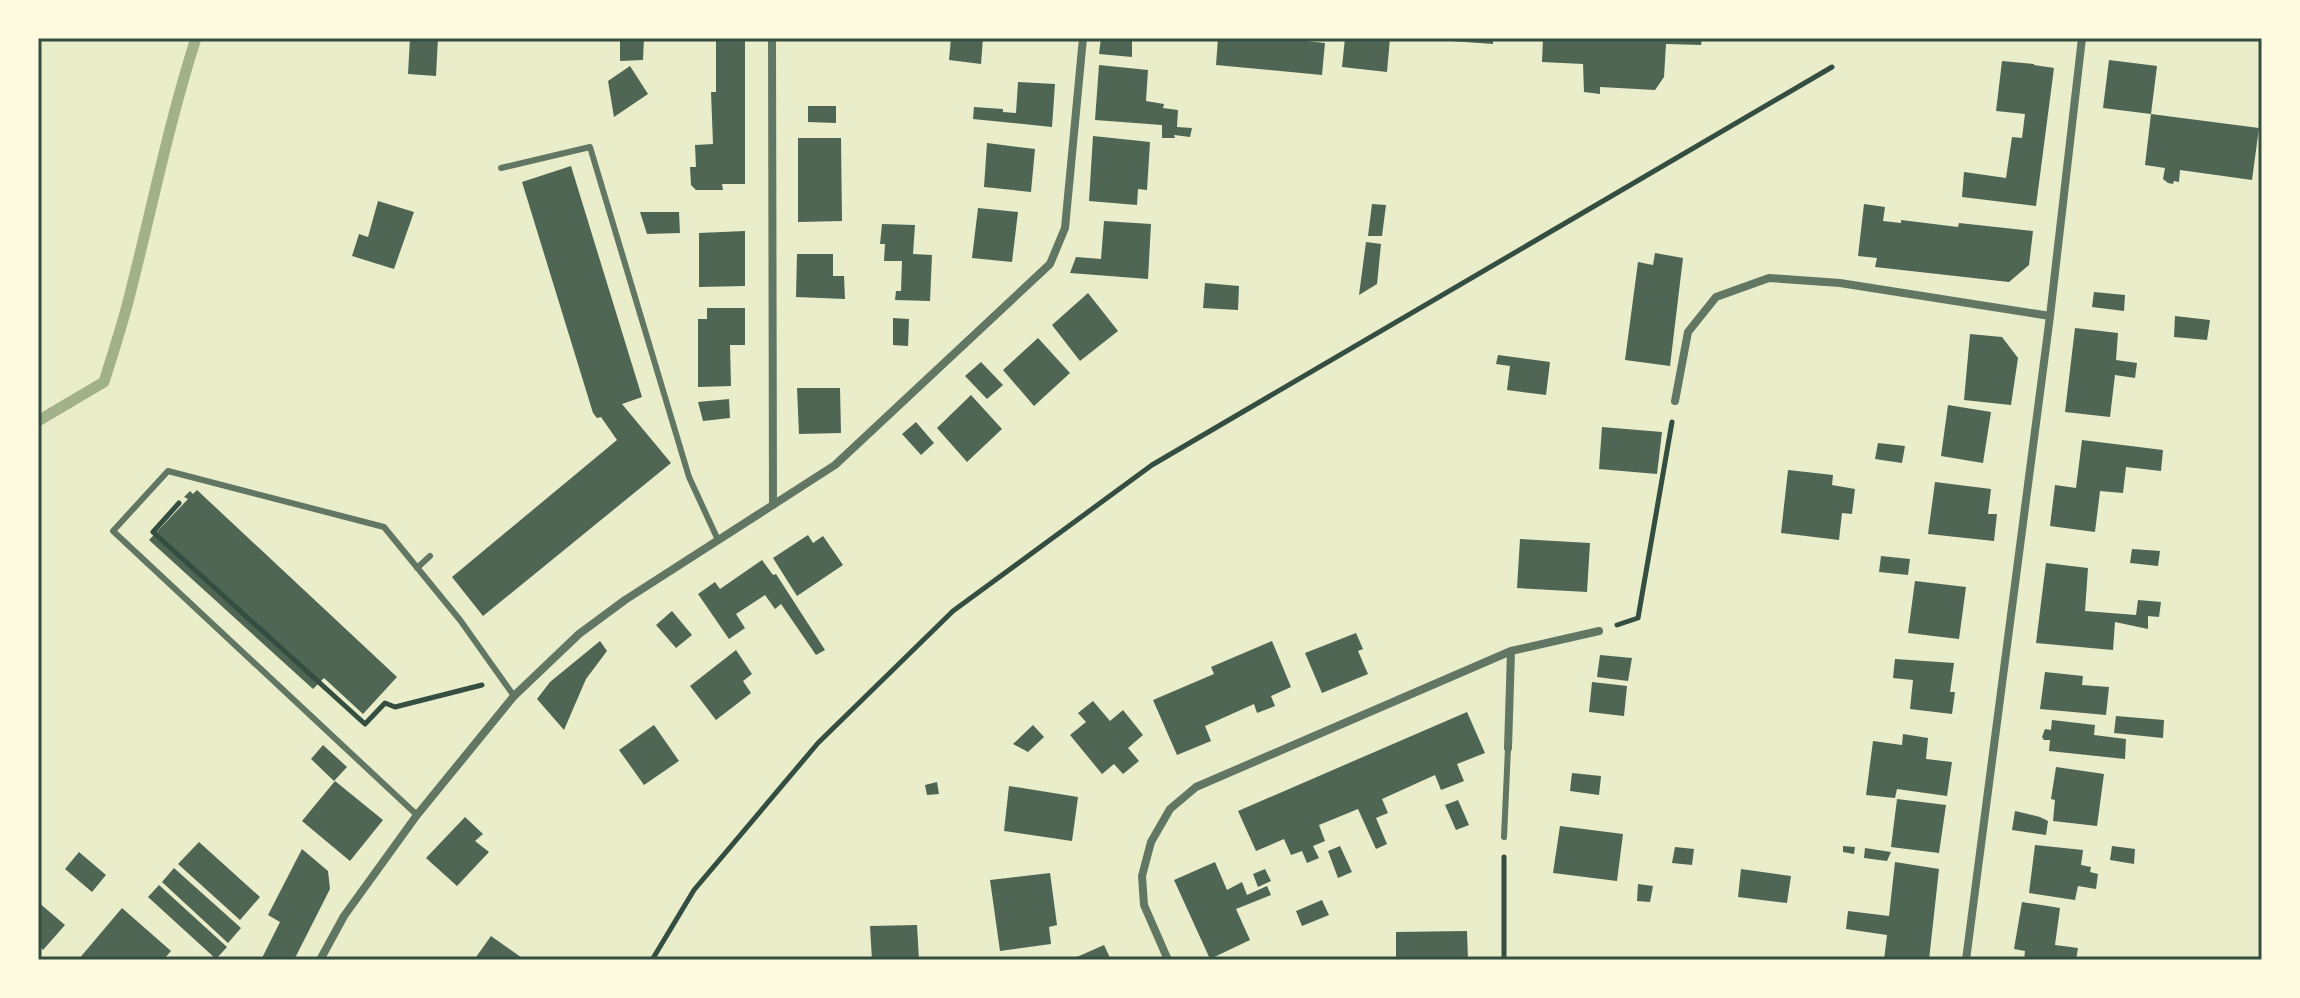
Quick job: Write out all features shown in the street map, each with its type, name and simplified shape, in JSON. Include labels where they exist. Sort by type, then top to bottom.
[{"type":"street","points":[[772,38],[773,505]]},
{"type":"street","points":[[320,960],[344,916],[417,815],[514,696],[579,634],[625,600],[835,465],[1050,264],[1065,228],[1083,38]]},
{"type":"street","points":[[1966,960],[2050,316],[2082,38]]},
{"type":"street","points":[[1675,401],[1688,332],[1716,297],[1769,278],[1840,283],[2050,316]]},
{"type":"street","points":[[1168,960],[1144,905],[1142,876],[1151,842],[1170,809],[1196,787],[1511,651],[1599,631]]},
{"type":"street","points":[[1508,748],[1511,651]]},
{"type":"lane","points":[[501,168],[590,147],[689,477],[718,540]]},
{"type":"lane","points":[[417,815],[113,531],[168,471],[384,527],[460,620],[514,696]]},
{"type":"lane","points":[[417,568],[430,556]]},
{"type":"lane","points":[[1504,837],[1508,748]]},
{"type":"path","points":[[652,960],[694,890],[818,743],[953,611],[1152,465],[1832,67]]},
{"type":"path","points":[[1599,631],[1638,618],[1675,401]]},
{"type":"path","points":[[179,503],[153,532],[365,724],[385,703],[395,707],[503,680]]},
{"type":"path","points":[[1504,837],[1504,960]]},
{"type":"building","points":[[410,38],[438,38],[436,76],[408,74]]},
{"type":"building","points":[[620,38],[644,38],[643,60],[620,61]]},
{"type":"building","points":[[716,38],[745,38],[745,184],[722,184],[723,190],[696,190],[691,185],[690,167],[696,167],[695,145],[713,144],[711,92],[716,92]]},
{"type":"building","points":[[951,38],[983,38],[981,64],[949,60]]},
{"type":"building","points":[[1101,38],[1132,38],[1132,57],[1099,54]]},
{"type":"building","points":[[1218,38],[1279,38],[1325,43],[1322,75],[1216,65]]},
{"type":"building","points":[[1345,38],[1390,38],[1387,72],[1342,67]]},
{"type":"building","points":[[1451,38],[1493,38],[1493,44],[1451,41]]},
{"type":"building","points":[[1543,38],[1702,38],[1701,45],[1666,44],[1664,77],[1655,90],[1600,87],[1600,94],[1584,92],[1583,64],[1542,62]]},
{"type":"building","points":[[2109,60],[2157,66],[2151,114],[2103,108]]},
{"type":"building","points":[[2002,61],[2054,68],[2036,206],[1962,197],[1964,172],[2006,178],[2012,137],[2022,138],[2025,114],[1996,111]]},
{"type":"building","points":[[1099,65],[1148,70],[1146,101],[1178,110],[1177,127],[1192,128],[1190,137],[1174,135],[1175,138],[1162,138],[1162,125],[1095,120]]},
{"type":"building","points":[[630,66],[648,94],[614,117],[608,81]]},
{"type":"building","points":[[1018,82],[1055,84],[1052,127],[973,119],[974,107],[1016,113]]},
{"type":"building","points":[[808,106],[836,106],[836,123],[808,122]]},
{"type":"building","points":[[2151,114],[2259,128],[2252,180],[2180,170],[2179,182],[2168,183],[2163,179],[2165,168],[2145,165]]},
{"type":"building","points":[[1093,136],[1150,142],[1147,190],[1138,189],[1137,205],[1089,201]]},
{"type":"building","points":[[798,138],[841,138],[842,221],[798,222]]},
{"type":"building","points":[[987,143],[1035,149],[1031,192],[984,187]]},
{"type":"building","points":[[571,166],[642,397],[622,404],[671,463],[483,616],[452,577],[617,440],[601,417],[597,418],[593,413],[522,182]]},
{"type":"building","points":[[378,201],[414,212],[394,269],[352,256],[359,234],[368,237]]},
{"type":"building","points":[[1372,204],[1386,205],[1382,236],[1368,236]]},
{"type":"building","points":[[1864,204],[1885,207],[1883,221],[1901,223],[1901,220],[1958,227],[1959,223],[2033,231],[2029,265],[2009,282],[1875,267],[1877,258],[1858,256]]},
{"type":"building","points":[[978,208],[1018,212],[1012,262],[972,258]]},
{"type":"building","points":[[640,212],[679,212],[680,233],[647,234]]},
{"type":"building","points":[[1104,221],[1151,224],[1148,279],[1070,273],[1076,257],[1101,259]]},
{"type":"building","points":[[882,224],[915,225],[913,254],[932,255],[930,301],[895,300],[896,291],[901,291],[902,261],[884,261],[885,244],[880,244]]},
{"type":"building","points":[[745,231],[745,286],[699,287],[699,233]]},
{"type":"building","points":[[1366,242],[1381,244],[1377,284],[1359,295]]},
{"type":"building","points":[[1655,253],[1683,258],[1670,366],[1625,360],[1638,262],[1653,265]]},
{"type":"building","points":[[797,254],[833,254],[833,276],[844,276],[845,299],[796,297]]},
{"type":"building","points":[[1205,283],[1239,286],[1238,310],[1203,308]]},
{"type":"building","points":[[2094,292],[2125,295],[2124,311],[2092,307]]},
{"type":"building","points":[[1088,293],[1118,331],[1080,361],[1052,325]]},
{"type":"building","points":[[707,308],[745,308],[745,345],[730,345],[731,386],[698,387],[698,319],[707,319]]},
{"type":"building","points":[[2175,316],[2210,320],[2207,340],[2174,337]]},
{"type":"building","points":[[893,318],[909,319],[908,346],[893,345]]},
{"type":"building","points":[[2075,328],[2118,333],[2116,360],[2137,363],[2135,378],[2115,375],[2110,417],[2065,412]]},
{"type":"building","points":[[1970,334],[2002,337],[2018,358],[2011,405],[1964,400]]},
{"type":"building","points":[[1038,338],[1070,373],[1034,406],[1003,370]]},
{"type":"building","points":[[1498,355],[1550,362],[1546,395],[1507,390],[1510,366],[1496,364]]},
{"type":"building","points":[[981,362],[1003,385],[987,399],[965,376]]},
{"type":"building","points":[[797,388],[840,388],[841,433],[799,434]]},
{"type":"building","points":[[971,395],[1002,429],[967,462],[937,428]]},
{"type":"building","points":[[729,399],[730,418],[703,421],[698,402]]},
{"type":"building","points":[[1948,405],[1991,412],[1983,463],[1941,456]]},
{"type":"building","points":[[916,422],[934,443],[921,455],[902,434]]},
{"type":"building","points":[[1602,427],[1662,432],[1657,474],[1599,469]]},
{"type":"building","points":[[2082,440],[2163,450],[2161,471],[2126,467],[2123,493],[2100,491],[2095,532],[2050,526],[2055,485],[2076,488]]},
{"type":"building","points":[[1878,443],[1905,446],[1902,463],[1875,459]]},
{"type":"building","points":[[1788,470],[1833,475],[1832,485],[1855,489],[1852,514],[1842,513],[1839,540],[1781,533]]},
{"type":"building","points":[[1935,482],[1991,489],[1988,514],[1997,514],[1994,541],[1928,534]]},
{"type":"building","points":[[197,490],[397,677],[363,714],[324,678],[313,689],[149,540],[188,499],[184,497],[190,491],[193,494]]},
{"type":"building","points":[[808,535],[813,543],[823,536],[843,565],[797,596],[773,558]]},
{"type":"building","points":[[1520,539],[1590,543],[1587,592],[1517,588]]},
{"type":"building","points":[[2132,549],[2160,551],[2158,566],[2130,563]]},
{"type":"building","points":[[1881,556],[1910,559],[1908,575],[1879,572]]},
{"type":"building","points":[[762,560],[773,575],[776,574],[825,650],[816,655],[781,604],[775,609],[765,595],[736,614],[745,628],[729,639],[698,594],[715,582],[720,589]]},
{"type":"building","points":[[2046,563],[2088,568],[2085,611],[2136,615],[2138,600],[2161,602],[2159,617],[2148,616],[2148,629],[2115,622],[2113,650],[2036,643]]},
{"type":"building","points":[[1915,581],[1966,587],[1959,639],[1908,633]]},
{"type":"building","points":[[672,611],[692,635],[676,648],[656,625]]},
{"type":"building","points":[[1356,633],[1363,649],[1358,651],[1368,674],[1322,693],[1305,653]]},
{"type":"building","points":[[600,641],[607,651],[586,679],[564,730],[537,699],[550,682]]},
{"type":"building","points":[[1272,641],[1291,687],[1271,696],[1275,706],[1257,713],[1254,704],[1205,726],[1211,741],[1177,755],[1153,700],[1214,674],[1211,667]]},
{"type":"building","points":[[736,650],[752,674],[743,681],[751,693],[716,720],[690,686]]},
{"type":"building","points":[[1600,655],[1632,658],[1628,681],[1597,677]]},
{"type":"building","points":[[1895,659],[1954,663],[1950,692],[1955,692],[1952,714],[1910,709],[1913,680],[1893,678]]},
{"type":"building","points":[[2045,672],[2083,676],[2082,685],[2109,687],[2106,715],[2040,709]]},
{"type":"building","points":[[1592,682],[1627,686],[1624,716],[1589,712]]},
{"type":"building","points":[[1093,701],[1110,721],[1123,710],[1143,735],[1128,748],[1139,761],[1123,774],[1114,764],[1102,774],[1070,735],[1086,722],[1078,713]]},
{"type":"building","points":[[1467,712],[1485,753],[1457,764],[1464,781],[1441,790],[1435,775],[1382,799],[1388,813],[1376,818],[1387,844],[1376,849],[1358,809],[1319,825],[1325,841],[1313,846],[1319,858],[1307,863],[1302,851],[1291,855],[1284,839],[1256,851],[1238,811]]},
{"type":"building","points":[[2116,716],[2164,720],[2163,738],[2114,733]]},
{"type":"building","points":[[2052,720],[2095,725],[2094,735],[2126,739],[2125,759],[2049,751],[2050,740],[2042,737],[2045,729],[2051,730]]},
{"type":"building","points":[[654,725],[679,761],[644,785],[619,750]]},
{"type":"building","points":[[1033,725],[1044,737],[1028,752],[1013,744]]},
{"type":"building","points":[[1903,734],[1928,738],[1926,759],[1952,762],[1947,796],[1897,789],[1895,798],[1866,795],[1873,741],[1902,745]]},
{"type":"building","points":[[323,745],[347,767],[334,781],[311,759]]},
{"type":"building","points":[[2056,767],[2104,774],[2097,826],[2053,821],[2055,800],[2051,799]]},
{"type":"building","points":[[1572,773],[1601,776],[1599,795],[1570,791]]},
{"type":"building","points":[[335,781],[383,820],[350,861],[302,821]]},
{"type":"building","points":[[937,782],[939,794],[927,795],[925,785]]},
{"type":"building","points":[[1009,786],[1078,797],[1072,841],[1004,831]]},
{"type":"building","points":[[1897,799],[1946,805],[1939,853],[1891,847]]},
{"type":"building","points":[[1458,800],[1469,825],[1456,830],[1445,805]]},
{"type":"building","points":[[2015,811],[2048,821],[2046,835],[2012,830]]},
{"type":"building","points":[[465,817],[483,834],[475,841],[489,852],[457,886],[426,858]]},
{"type":"building","points":[[1560,826],[1623,834],[1617,881],[1553,873]]},
{"type":"building","points":[[199,842],[260,897],[240,920],[178,864]]},
{"type":"building","points":[[2035,845],[2083,850],[2081,865],[2091,867],[2090,872],[2098,874],[2096,889],[2078,886],[2075,900],[2029,893]]},
{"type":"building","points":[[1340,846],[1352,872],[1338,878],[1328,851]]},
{"type":"building","points":[[1843,846],[1855,847],[1854,854],[1843,852]]},
{"type":"building","points":[[2112,846],[2135,849],[2134,864],[2110,860]]},
{"type":"building","points":[[1675,847],[1694,849],[1692,865],[1672,863]]},
{"type":"building","points":[[1865,848],[1891,852],[1887,861],[1864,858]]},
{"type":"building","points":[[302,849],[328,871],[330,889],[294,960],[261,960],[280,922],[268,915]]},
{"type":"building","points":[[79,852],[106,875],[92,892],[65,869]]},
{"type":"building","points":[[1215,862],[1227,890],[1242,882],[1247,895],[1267,886],[1271,895],[1236,909],[1250,940],[1210,959],[1174,880]]},
{"type":"building","points":[[1895,862],[1939,869],[1929,960],[1884,960],[1887,935],[1846,929],[1848,911],[1889,916]]},
{"type":"building","points":[[174,868],[241,928],[228,943],[162,882]]},
{"type":"building","points":[[1265,869],[1271,881],[1258,887],[1253,874]]},
{"type":"building","points":[[1741,869],[1791,876],[1787,903],[1738,897]]},
{"type":"building","points":[[1050,873],[1057,925],[1049,927],[1051,944],[1000,951],[990,880]]},
{"type":"building","points":[[1638,884],[1653,886],[1650,902],[1637,901]]},
{"type":"building","points":[[159,885],[227,947],[216,959],[148,897]]},
{"type":"building","points":[[1322,900],[1329,915],[1302,926],[1296,911]]},
{"type":"building","points":[[38,902],[65,925],[43,950],[38,945]]},
{"type":"building","points":[[2022,902],[2060,908],[2055,945],[2078,948],[2076,960],[2024,960],[2025,951],[2014,949]]},
{"type":"building","points":[[122,908],[171,951],[163,960],[78,960]]},
{"type":"building","points":[[917,925],[919,960],[872,960],[870,926]]},
{"type":"building","points":[[1467,931],[1468,960],[1396,960],[1396,932]]},
{"type":"building","points":[[491,936],[525,960],[474,960]]},
{"type":"building","points":[[1104,945],[1111,960],[1070,960]]},
{"type":"waterway","points":[[38,421],[104,382],[196,38]]}]
